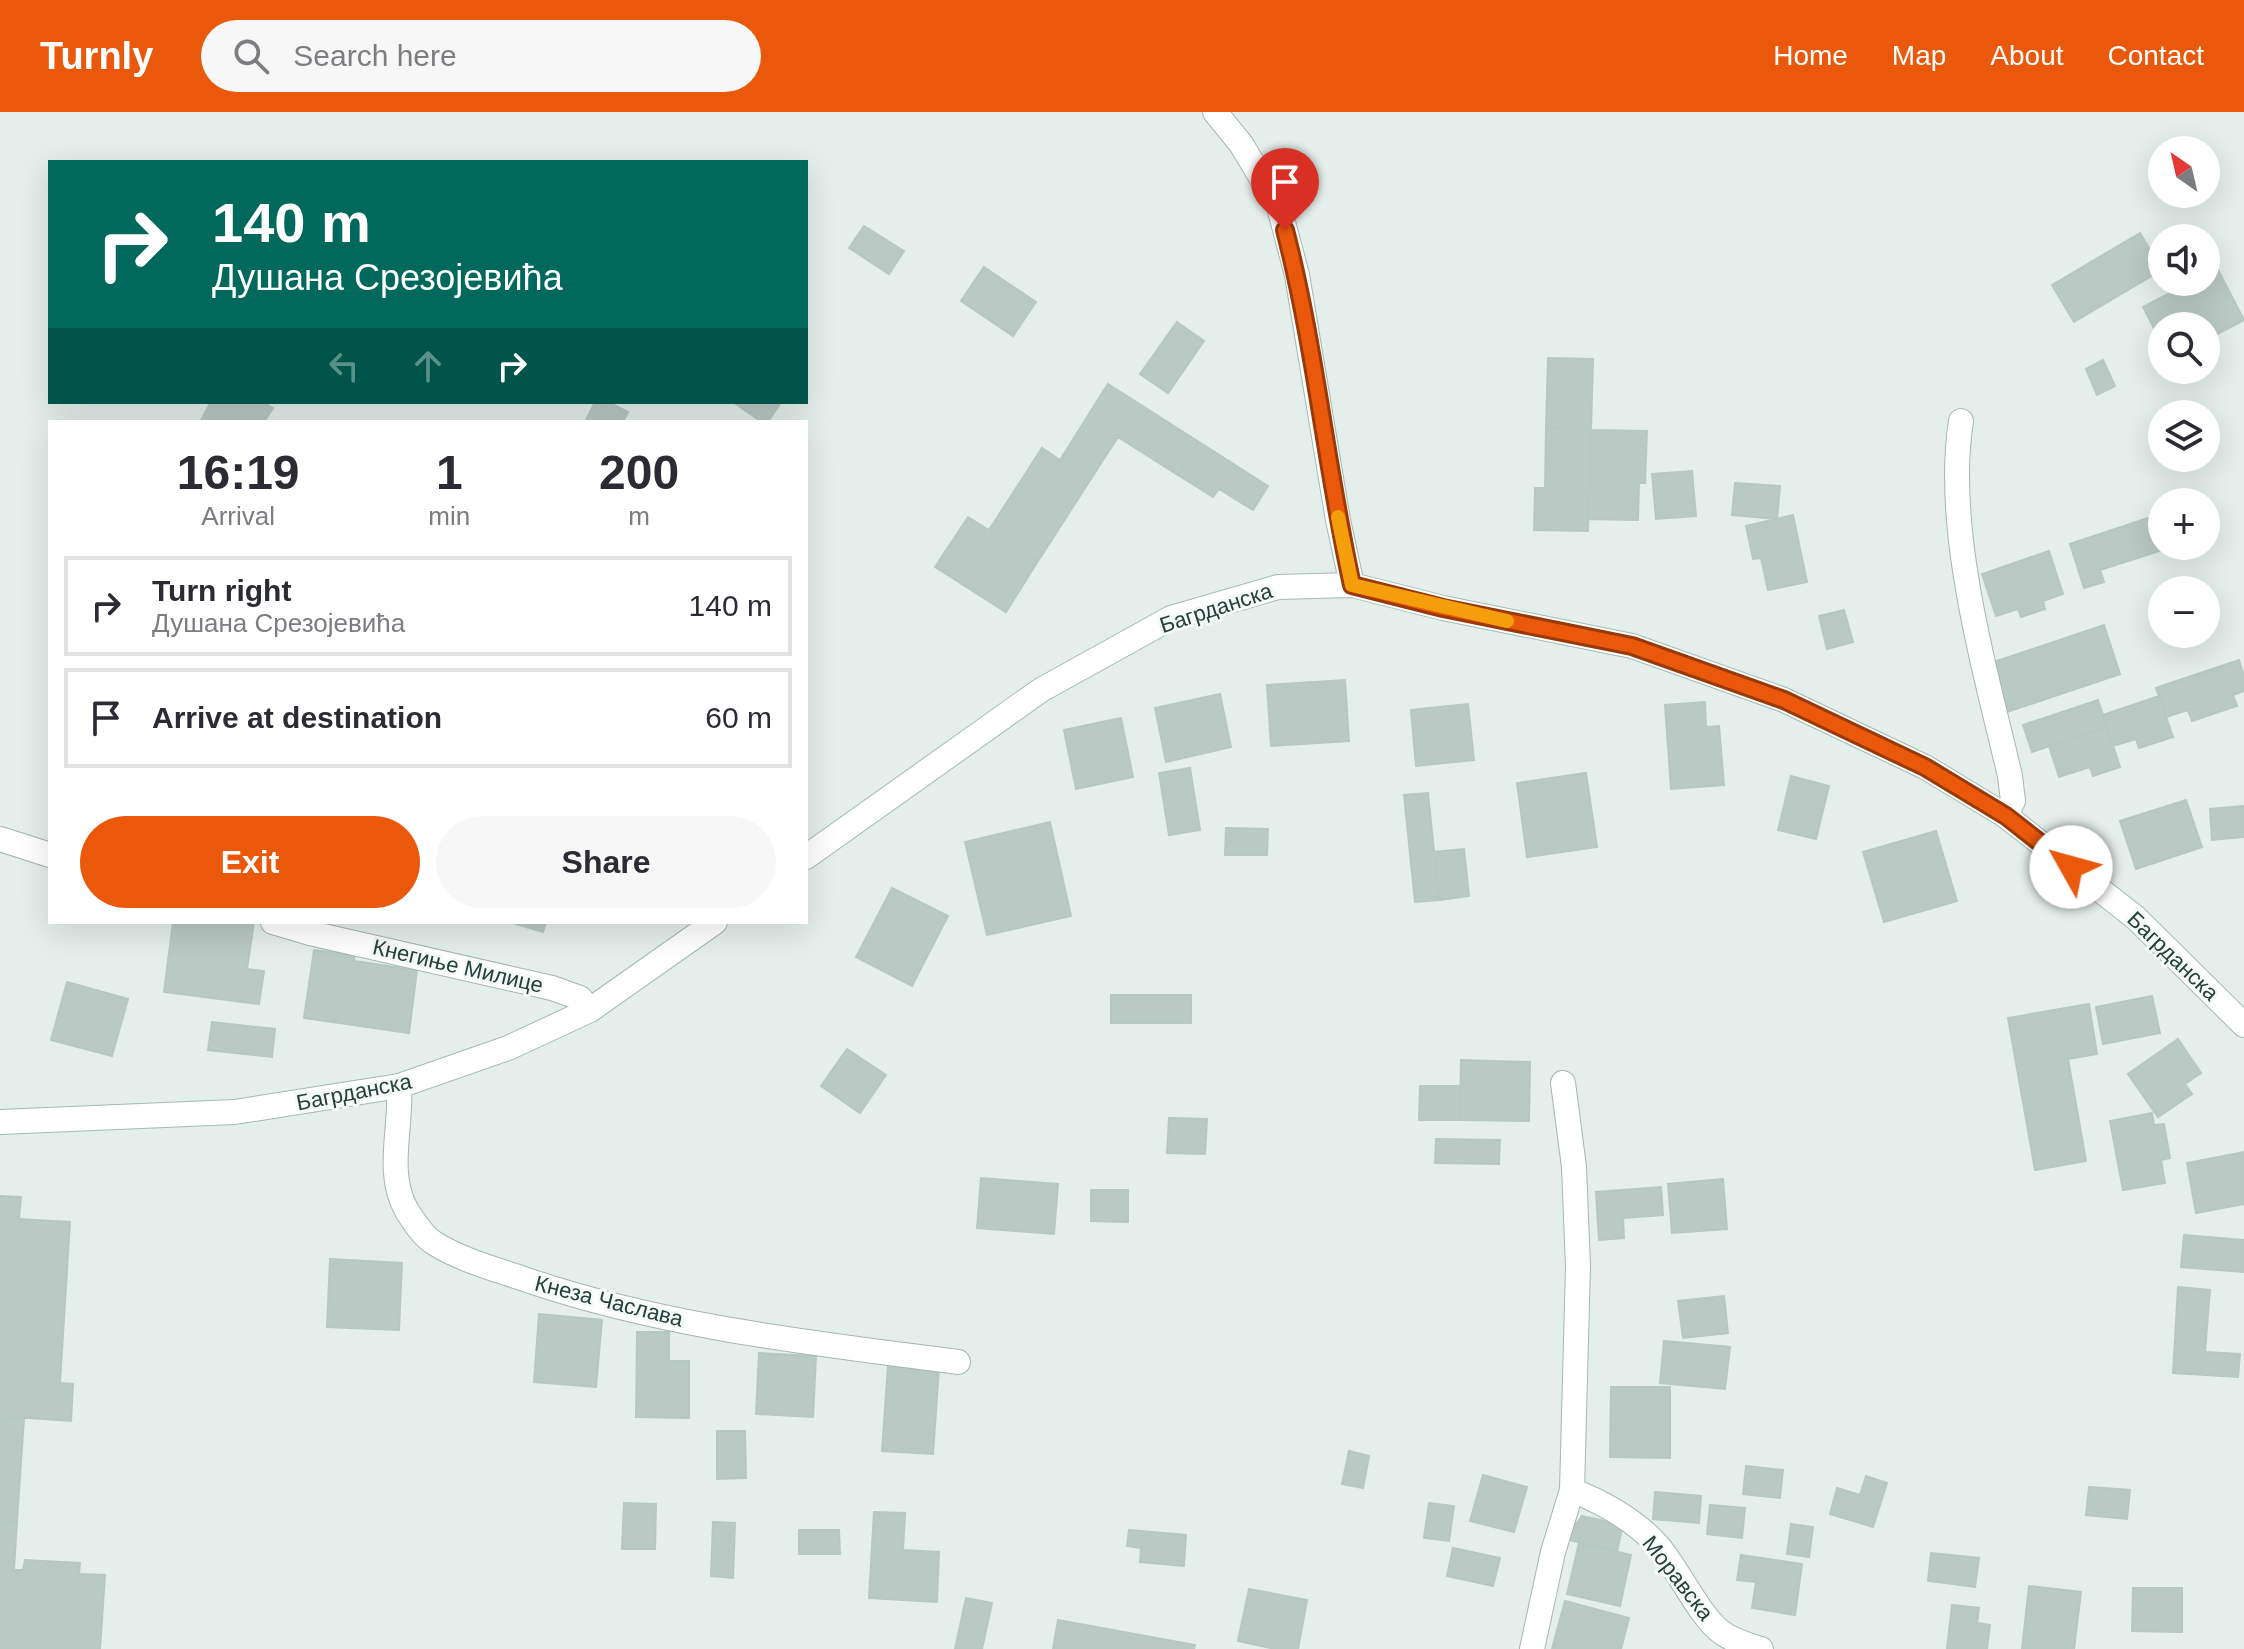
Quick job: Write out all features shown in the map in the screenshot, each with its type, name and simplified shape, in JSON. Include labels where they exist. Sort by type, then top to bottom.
[{"type":"street","points":[[1215,112],[1241,144],[1279,207],[1297,275],[1338,520],[1352,585]]},
{"type":"street","points":[[1961,421],[1956,454],[1962,552],[2010,776],[2013,801],[2006,816]]},
{"type":"street","name":"Багрданска","points":[[808,856],[1041,690],[1171,618],[1278,587],[1352,585],[1443,608],[1632,646],[1784,700],[1925,767],[2006,816],[2136,918],[2244,1025]]},
{"type":"street","points":[[0,839],[48,854]]},
{"type":"street","name":"Кнегиње Милице","points":[[280,924],[552,988],[580,998],[590,1010]]},
{"type":"street","name":"Багрданска","points":[[0,1122],[235,1112],[399,1086],[508,1048],[590,1010],[712,924]]},
{"type":"street","points":[[1532,1649],[1553,1552],[1572,1490],[1578,1266],[1574,1167],[1563,1083]]},
{"type":"street","name":"Кнеза Часлава","points":[[399,1086],[401,1109],[394,1158],[398,1188],[411,1217],[433,1243],[482,1265],[569,1295],[714,1327],[958,1362]]},
{"type":"street","name":"Моравска","points":[[1572,1490],[1599,1500],[1629,1520],[1657,1544],[1720,1632],[1761,1649]]},
{"type":"building","points":[[864,226],[904,251],[889,274],[849,248]]},
{"type":"building","points":[[2140,233],[2148,246],[2148,278],[2074,322],[2052,285]]},
{"type":"building","points":[[984,267],[1036,302],[1013,336],[961,301]]},
{"type":"building","points":[[2220,274],[2244,320],[2220,333],[2220,312],[2148,312],[2148,317],[2143,307],[2164,296],[2220,296]]},
{"type":"building","points":[[1177,322],[1204,341],[1168,393],[1140,374]]},
{"type":"building","points":[[1548,358],[1593,359],[1591,430],[1546,428]]},
{"type":"building","points":[[2103,360],[2115,386],[2097,395],[2086,369]]},
{"type":"building","points":[[1108,384],[1199,442],[1178,475],[1118,437],[1038,561],[989,530],[1042,448],[1060,460]]},
{"type":"building","points":[[210,404],[266,404],[273,408],[265,420],[201,420]]},
{"type":"building","points":[[594,404],[612,404],[628,412],[624,420],[586,420]]},
{"type":"building","points":[[736,404],[780,404],[769,420],[759,420]]},
{"type":"building","points":[[1546,428],[1591,430],[1588,531],[1534,530],[1535,488],[1545,488]]},
{"type":"building","points":[[1591,430],[1647,431],[1645,483],[1639,483],[1638,520],[1589,519]]},
{"type":"building","points":[[1199,442],[1268,486],[1253,510],[1219,489],[1213,497],[1178,475]]},
{"type":"building","points":[[1692,471],[1696,516],[1656,519],[1652,474]]},
{"type":"building","points":[[1735,483],[1780,486],[1777,519],[1732,515]]},
{"type":"building","points":[[1793,515],[1807,582],[1768,590],[1761,558],[1753,559],[1746,526]]},
{"type":"building","points":[[968,517],[1038,561],[1006,612],[935,567]]},
{"type":"building","points":[[2148,518],[2148,555],[2100,570],[2104,582],[2084,588],[2070,544]]},
{"type":"building","points":[[2049,551],[2063,594],[2043,601],[2045,609],[2021,617],[2018,609],[1996,616],[1982,574]]},
{"type":"building","points":[[1844,610],[1853,642],[1827,649],[1819,616]]},
{"type":"building","points":[[2104,625],[2120,674],[2007,712],[1991,663]]},
{"type":"building","points":[[2239,660],[2244,691],[2233,695],[2237,706],[2192,721],[2188,710],[2166,717],[2156,688]]},
{"type":"building","points":[[1345,680],[1349,741],[1271,746],[1267,685]]},
{"type":"building","points":[[1220,694],[1231,747],[1166,762],[1155,708]]},
{"type":"building","points":[[2159,696],[2173,737],[2139,748],[2136,739],[2113,746],[2103,715]]},
{"type":"building","points":[[2098,700],[2107,727],[2032,752],[2023,725]]},
{"type":"building","points":[[1705,702],[1706,727],[1719,726],[1724,785],[1671,789],[1665,705]]},
{"type":"building","points":[[1468,704],[1474,760],[1416,766],[1411,710]]},
{"type":"building","points":[[1121,718],[1133,777],[1076,789],[1064,730]]},
{"type":"building","points":[[2107,727],[2120,767],[2093,776],[2090,767],[2059,777],[2049,746]]},
{"type":"building","points":[[1190,768],[1200,830],[1169,835],[1159,773]]},
{"type":"building","points":[[1586,773],[1597,847],[1527,857],[1517,783]]},
{"type":"building","points":[[1791,776],[1829,786],[1816,839],[1778,830]]},
{"type":"building","points":[[1428,793],[1439,900],[1415,902],[1404,795]]},
{"type":"building","points":[[2186,800],[2202,847],[2136,869],[2120,821]]},
{"type":"building","points":[[2244,806],[2244,837],[2212,840],[2210,809]]},
{"type":"building","points":[[1050,822],[1071,916],[987,935],[965,842]]},
{"type":"building","points":[[1226,828],[1268,829],[1267,855],[1225,855]]},
{"type":"building","points":[[1936,831],[1957,901],[1884,922],[1863,852]]},
{"type":"building","points":[[1464,849],[1469,896],[1439,900],[1434,852]]},
{"type":"building","points":[[892,888],[948,916],[912,986],[856,957]]},
{"type":"building","points":[[173,924],[254,924],[247,969],[264,971],[259,1004],[164,992]]},
{"type":"building","points":[[516,924],[545,924],[543,932]]},
{"type":"building","points":[[314,950],[355,955],[354,961],[417,970],[409,1033],[304,1018]]},
{"type":"building","points":[[67,982],[128,999],[112,1056],[51,1040]]},
{"type":"building","points":[[1111,995],[1191,995],[1191,1023],[1111,1023]]},
{"type":"building","points":[[2152,996],[2160,1033],[2103,1044],[2096,1007]]},
{"type":"building","points":[[2089,1004],[2097,1054],[2068,1059],[2086,1161],[2035,1170],[2008,1018]]},
{"type":"building","points":[[212,1022],[275,1029],[272,1057],[208,1050]]},
{"type":"building","points":[[2178,1039],[2201,1073],[2185,1084],[2192,1094],[2158,1117],[2128,1074]]},
{"type":"building","points":[[847,1049],[886,1075],[860,1113],[821,1086]]},
{"type":"building","points":[[1461,1060],[1530,1062],[1529,1121],[1460,1120]]},
{"type":"building","points":[[1420,1086],[1461,1086],[1460,1120],[1419,1120]]},
{"type":"building","points":[[2152,1113],[2154,1125],[2164,1124],[2170,1158],[2161,1160],[2165,1183],[2123,1190],[2110,1121]]},
{"type":"building","points":[[1169,1118],[1207,1119],[1205,1154],[1167,1153]]},
{"type":"building","points":[[1436,1139],[1500,1140],[1499,1164],[1435,1163]]},
{"type":"building","points":[[2244,1152],[2244,1204],[2196,1213],[2187,1163]]},
{"type":"building","points":[[981,1178],[1058,1184],[1054,1234],[977,1228]]},
{"type":"building","points":[[1723,1179],[1727,1229],[1672,1233],[1668,1184]]},
{"type":"building","points":[[1661,1187],[1663,1215],[1623,1218],[1624,1238],[1599,1240],[1596,1192]]},
{"type":"building","points":[[1091,1190],[1128,1190],[1128,1222],[1091,1221]]},
{"type":"building","points":[[0,1196],[21,1197],[19,1219],[70,1222],[60,1383],[73,1384],[71,1421],[0,1416]]},
{"type":"building","points":[[2184,1235],[2244,1240],[2244,1272],[2181,1267]]},
{"type":"building","points":[[330,1259],[402,1263],[399,1330],[327,1327]]},
{"type":"building","points":[[2178,1287],[2210,1290],[2205,1352],[2240,1354],[2238,1377],[2173,1373]]},
{"type":"building","points":[[1724,1296],[1728,1333],[1683,1338],[1678,1301]]},
{"type":"building","points":[[539,1314],[602,1320],[596,1387],[534,1382]]},
{"type":"building","points":[[637,1332],[669,1332],[669,1361],[689,1361],[689,1418],[636,1417]]},
{"type":"building","points":[[1664,1341],[1730,1347],[1725,1389],[1660,1383]]},
{"type":"building","points":[[759,1353],[816,1356],[813,1417],[756,1414]]},
{"type":"building","points":[[888,1365],[939,1368],[933,1454],[882,1451]]},
{"type":"building","points":[[1611,1387],[1670,1387],[1670,1458],[1610,1457]]},
{"type":"building","points":[[0,1416],[24,1418],[17,1521],[0,1520]]},
{"type":"building","points":[[717,1431],[745,1431],[746,1478],[717,1479]]},
{"type":"building","points":[[1349,1451],[1369,1456],[1363,1488],[1342,1484]]},
{"type":"building","points":[[1746,1466],[1783,1470],[1780,1498],[1743,1494]]},
{"type":"building","points":[[1483,1475],[1527,1487],[1514,1532],[1470,1521]]},
{"type":"building","points":[[1866,1476],[1887,1483],[1873,1527],[1830,1514],[1837,1488],[1860,1495]]},
{"type":"building","points":[[2089,1487],[2130,1490],[2127,1519],[2086,1515]]},
{"type":"building","points":[[1655,1492],[1701,1496],[1699,1523],[1653,1519]]},
{"type":"building","points":[[624,1503],[656,1504],[655,1549],[622,1549]]},
{"type":"building","points":[[1429,1503],[1454,1506],[1449,1541],[1424,1538]]},
{"type":"building","points":[[1710,1505],[1745,1508],[1742,1538],[1707,1534]]},
{"type":"building","points":[[874,1512],[905,1513],[903,1550],[939,1552],[937,1602],[869,1598]]},
{"type":"building","points":[[1582,1516],[1623,1525],[1617,1551],[1565,1539]]},
{"type":"building","points":[[0,1520],[17,1521],[14,1570],[23,1570],[25,1560],[80,1563],[79,1574],[105,1575],[100,1649],[0,1649]]},
{"type":"building","points":[[713,1522],[735,1523],[733,1578],[711,1576]]},
{"type":"building","points":[[1791,1524],[1813,1527],[1809,1557],[1787,1554]]},
{"type":"building","points":[[799,1530],[839,1530],[840,1554],[799,1554]]},
{"type":"building","points":[[1129,1530],[1186,1535],[1184,1566],[1140,1562],[1141,1548],[1127,1546]]},
{"type":"building","points":[[1579,1543],[1631,1555],[1620,1606],[1567,1594]]},
{"type":"building","points":[[1453,1548],[1500,1558],[1493,1586],[1447,1576]]},
{"type":"building","points":[[1931,1553],[1979,1558],[1975,1587],[1928,1581]]},
{"type":"building","points":[[1741,1555],[1802,1564],[1795,1615],[1752,1608],[1756,1582],[1737,1580]]},
{"type":"building","points":[[2029,1586],[2081,1592],[2074,1649],[2022,1649]]},
{"type":"building","points":[[2133,1588],[2182,1588],[2182,1632],[2132,1631]]},
{"type":"building","points":[[1249,1589],[1307,1600],[1298,1649],[1275,1649],[1238,1641]]},
{"type":"building","points":[[966,1598],[992,1603],[982,1649],[955,1649]]},
{"type":"building","points":[[1565,1601],[1629,1618],[1621,1649],[1552,1649]]},
{"type":"building","points":[[1952,1605],[1979,1608],[1977,1623],[1990,1625],[1987,1649],[1947,1649]]},
{"type":"building","points":[[1058,1620],[1195,1645],[1194,1649],[1053,1649]]},
{"type":"slow traffic","points":[[1338,517],[1352,585],[1507,621]]},
{"type":"route","points":[[1285,230],[1297,275],[1338,520],[1352,585],[1443,608],[1632,646],[1784,700],[1925,767],[2006,816],[2071,867]]}]
